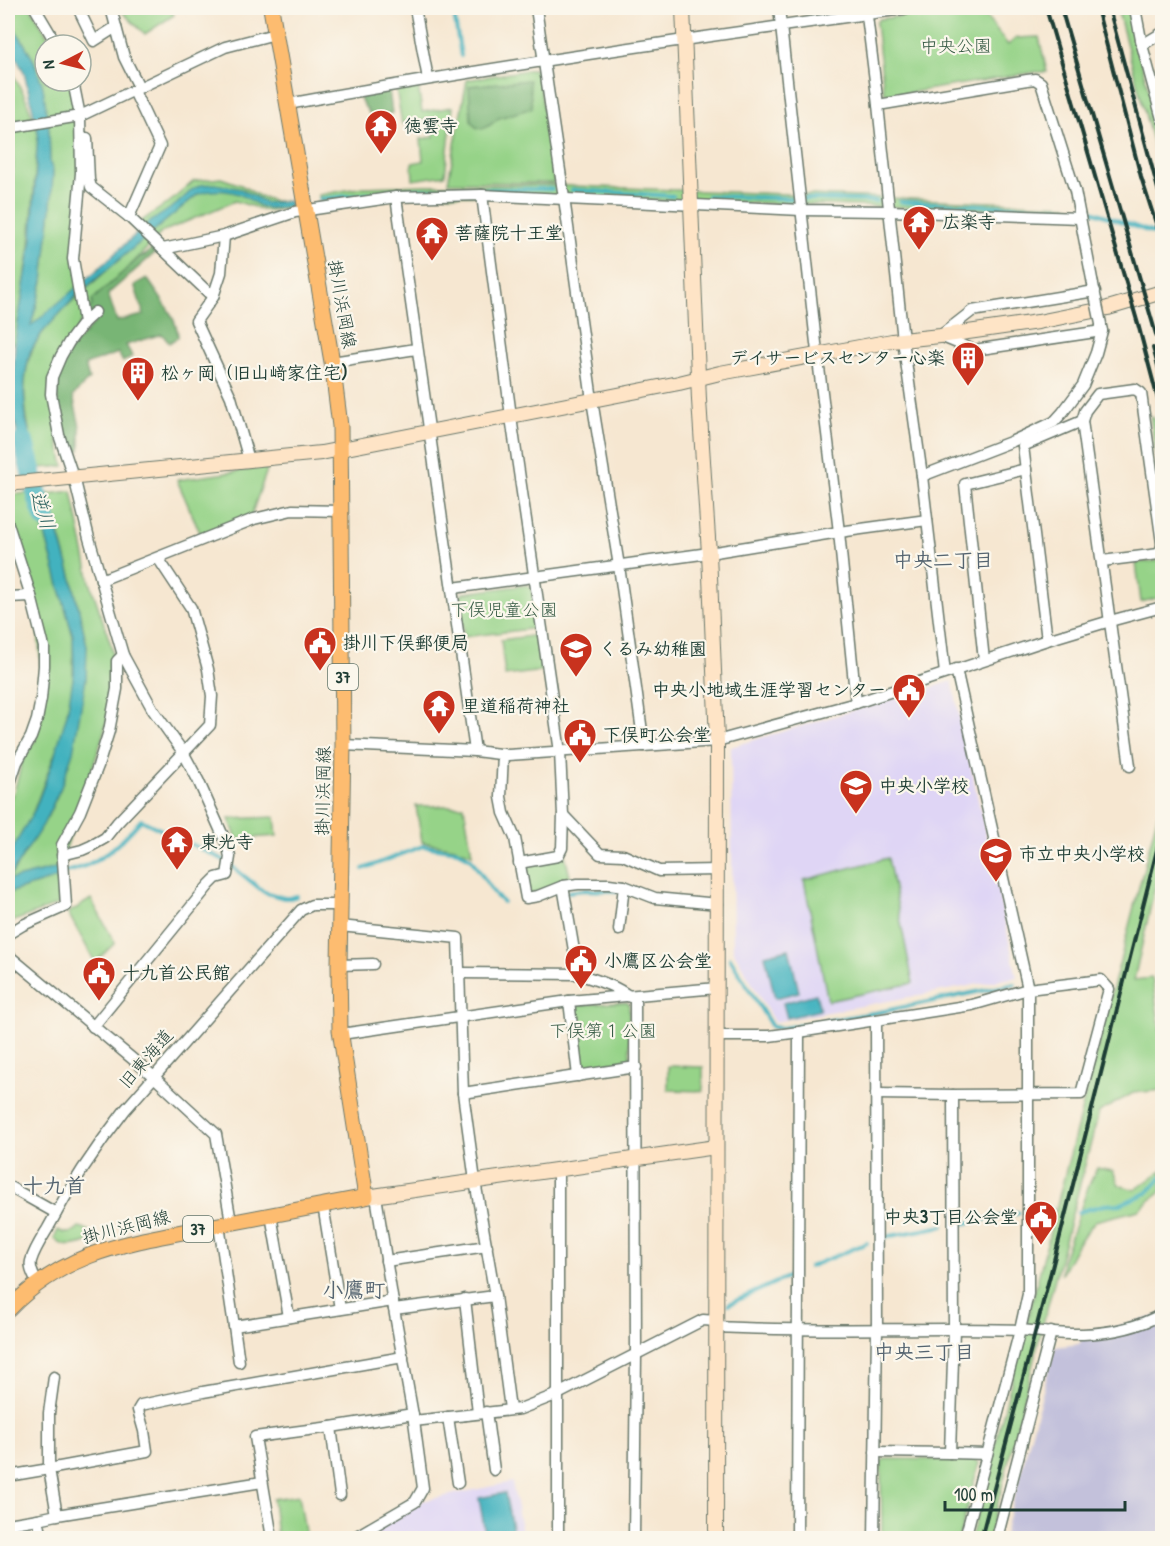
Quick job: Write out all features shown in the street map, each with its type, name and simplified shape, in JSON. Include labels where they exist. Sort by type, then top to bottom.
[{"type":"main road","name":"掛川浜岡線","points":[[8,1310],[37,1283],[78,1260],[100,1251],[140,1241],[371,1196],[341,1034],[339,965],[343,745],[340,426],[332,362],[271,8]]},
{"type":"street","points":[[35,8],[50,33]]},
{"type":"street","points":[[78,8],[94,41],[116,27]]},
{"type":"street","points":[[111,8],[124,57],[160,146],[133,220]]},
{"type":"street","points":[[415,8],[428,79]]},
{"type":"street","points":[[536,8],[644,746]]},
{"type":"street","points":[[683,8],[698,378],[709,553],[717,741],[716,1539]]},
{"type":"street","points":[[779,8],[839,532],[856,703]]},
{"type":"street","points":[[288,104],[428,79],[782,26],[867,10],[910,8]]},
{"type":"street","points":[[1135,8],[1142,45],[1162,119]]},
{"type":"street","points":[[867,10],[903,340],[922,476],[945,673]]},
{"type":"street","points":[[1142,45],[1162,33]]},
{"type":"street","points":[[12,127],[78,120],[136,89],[225,47],[275,34]]},
{"type":"street","points":[[879,105],[1035,79],[1041,83],[1075,190],[1101,327],[1096,353],[1083,385],[1053,422],[1013,441],[922,476]]},
{"type":"street","points":[[75,93],[81,173],[73,259],[84,322]]},
{"type":"street","points":[[78,120],[85,127],[91,187],[133,220],[213,297]]},
{"type":"street","points":[[159,246],[224,236],[291,213],[396,197],[482,195],[801,210],[1079,213]]},
{"type":"street","points":[[482,195],[511,416],[560,752],[562,848],[558,856],[519,863]]},
{"type":"street","points":[[396,197],[475,751]]},
{"type":"street","points":[[224,236],[221,273],[213,297],[196,321],[231,397],[249,460]]},
{"type":"street","points":[[8,484],[341,450],[818,353],[892,340],[940,336],[1087,313],[1162,292]]},
{"type":"street","points":[[940,336],[972,311],[1096,295]]},
{"type":"street","points":[[93,1027],[209,885],[216,878],[227,875],[230,857],[228,847],[198,780],[183,752],[153,710],[123,656],[59,435],[51,394],[52,376],[61,356],[84,322],[95,312]]},
{"type":"street","points":[[940,336],[974,350],[1101,327]]},
{"type":"street","points":[[332,362],[416,349]]},
{"type":"street","points":[[1102,561],[1159,554],[1162,544],[1141,393],[1135,389],[1098,394],[1085,411],[1082,422],[1130,766]]},
{"type":"street","points":[[1047,640],[1023,446],[1082,422]]},
{"type":"street","points":[[984,660],[965,484],[1026,470]]},
{"type":"street","points":[[101,580],[267,515],[292,510],[341,511]]},
{"type":"street","points":[[453,588],[927,520]]},
{"type":"street","points":[[8,524],[31,596],[44,647],[41,699],[37,720],[31,737],[17,762],[8,789]]},
{"type":"street","points":[[63,860],[105,838],[210,725],[212,696],[208,669],[191,608],[158,558]]},
{"type":"street","points":[[8,597],[31,596]]},
{"type":"street","points":[[343,745],[503,754],[717,741],[856,703],[1047,640],[1162,608]]},
{"type":"street","points":[[8,934],[23,924],[66,906],[62,844],[80,812],[101,757],[117,689],[117,661],[123,656]]},
{"type":"street","points":[[957,669],[1028,988],[1028,1294],[965,1539]]},
{"type":"street","points":[[503,754],[501,797],[504,813],[515,838],[526,898],[563,886],[609,884],[624,886],[655,898],[718,904]]},
{"type":"street","points":[[563,815],[600,854],[623,855],[659,871],[718,870]]},
{"type":"street","points":[[563,886],[578,974]]},
{"type":"street","points":[[619,930],[624,886]]},
{"type":"street","name":"旧東海道","points":[[37,1283],[31,1272],[31,1260],[56,1213],[100,1142],[124,1110],[301,910],[312,905],[340,905]]},
{"type":"street","points":[[340,926],[458,938],[463,1093],[510,1409]]},
{"type":"street","points":[[8,955],[153,1076],[216,1134],[239,1362]]},
{"type":"street","points":[[339,965],[373,964]]},
{"type":"street","points":[[459,973],[578,974],[608,984],[633,997]]},
{"type":"street","points":[[717,1036],[769,1036],[799,1032],[972,1005],[1028,988],[1101,980],[1109,989],[1081,1094],[876,1095]]},
{"type":"street","points":[[341,1034],[569,1001],[717,988]]},
{"type":"street","points":[[633,997],[636,1067],[634,1539]]},
{"type":"street","points":[[569,1001],[578,1076]]},
{"type":"street","points":[[874,1539],[877,1329],[876,1020]]},
{"type":"street","points":[[797,1539],[799,1032]]},
{"type":"street","points":[[463,1093],[636,1067]]},
{"type":"street","points":[[950,1453],[954,1329],[953,1095]]},
{"type":"street","points":[[353,1539],[415,1502],[423,1488],[386,1261],[371,1196],[716,1147]]},
{"type":"street","points":[[558,1170],[558,1539]]},
{"type":"street","points":[[8,1186],[56,1213]]},
{"type":"street","points":[[323,1205],[340,1309]]},
{"type":"street","points":[[271,1215],[289,1317]]},
{"type":"street","points":[[386,1261],[487,1246]]},
{"type":"street","points":[[234,1326],[340,1309],[495,1296]]},
{"type":"street","points":[[465,1299],[482,1412],[494,1470]]},
{"type":"street","points":[[272,1539],[255,1437],[413,1418],[520,1409],[558,1394],[704,1320],[716,1324],[798,1330],[954,1329],[1082,1334],[1129,1327],[1152,1320],[1162,1314]]},
{"type":"street","points":[[997,1539],[1051,1332]]},
{"type":"street","points":[[8,1476],[147,1451],[138,1410],[141,1405],[403,1357]]},
{"type":"street","points":[[54,1377],[49,1413],[49,1469],[57,1515]]},
{"type":"street","points":[[448,1416],[458,1483]]},
{"type":"street","points":[[331,1427],[340,1495]]},
{"type":"street","points":[[874,1452],[987,1454]]},
{"type":"street","points":[[8,1524],[262,1482]]},
{"type":"street","points":[[38,1519],[42,1539]]},
{"type":"shaded area","name":"中央小学校","points":[[952,681],[1017,977],[774,1022],[733,950],[731,747]]},
{"type":"shaded area","points":[[1162,1315],[1162,1538],[1003,1538],[1055,1347],[1079,1344],[1085,1334]]},
{"type":"shaded area","points":[[512,1482],[523,1538],[364,1538],[422,1501]]},
{"type":"green space","points":[[8,8],[31,8],[46,33],[33,33],[33,59],[8,19]]},
{"type":"green space","points":[[120,8],[171,8],[174,15],[145,34]]},
{"type":"green space","name":"中央公園","points":[[940,8],[981,8],[1008,45],[1016,38],[1039,37],[1047,72],[889,96],[884,92],[876,23],[879,19],[937,12]]},
{"type":"green space","points":[[1117,8],[1127,8],[1162,141],[1162,178]]},
{"type":"green space","points":[[8,65],[24,94],[38,132],[30,245],[15,341],[8,346],[8,218],[13,165],[8,109]]},
{"type":"green space","points":[[533,69],[538,72],[554,183],[448,182],[467,80]]},
{"type":"green space","points":[[529,80],[532,108],[499,118],[482,129],[476,127],[471,121],[469,86]]},
{"type":"green space","points":[[418,85],[422,112],[453,107],[445,175],[413,180],[412,163],[423,161],[421,139],[434,137],[432,119],[402,124],[396,88]]},
{"type":"green space","points":[[389,90],[392,113],[371,117],[360,97]]},
{"type":"green space","points":[[42,93],[73,93],[85,138],[76,248],[79,288],[30,327],[43,281],[51,208],[53,171],[50,163],[49,130]]},
{"type":"green space","points":[[221,178],[241,185],[259,196],[274,201],[289,201],[291,208],[267,211],[235,201],[162,232],[87,312],[52,375],[58,441],[64,466],[39,468],[26,414],[25,400],[26,372],[33,348],[56,317],[198,194],[197,188],[138,233],[140,222],[172,200],[194,181]]},
{"type":"green space","points":[[548,185],[1067,205],[1066,212],[398,193],[320,202],[319,195],[363,187]]},
{"type":"green space","points":[[152,248],[157,251],[108,294],[117,321],[144,315],[135,287],[147,278],[171,314],[178,337],[169,343],[162,334],[126,345],[132,356],[123,362],[118,353],[85,365],[89,379],[73,396],[80,427],[80,450],[70,451],[64,438],[57,392],[58,377],[65,355],[95,322],[87,312],[92,306],[92,300]]},
{"type":"green space","points":[[1150,416],[1157,421],[1162,443],[1162,492]]},
{"type":"green space","points":[[268,467],[251,516],[201,535],[177,480]]},
{"type":"green space","points":[[72,491],[90,582],[111,645],[113,680],[111,698],[98,751],[60,867],[8,880],[48,816],[61,787],[87,646],[72,579],[48,494]]},
{"type":"green space","points":[[29,493],[45,534],[73,636],[73,683],[64,729],[32,815],[8,857],[8,802],[14,792],[22,762],[35,741],[44,709],[35,591],[8,510],[8,495]]},
{"type":"green space","points":[[1162,560],[1162,597],[1141,602],[1136,563]]},
{"type":"green space","name":"下俣児童公園","points":[[527,585],[532,589],[537,628],[464,637],[459,599],[463,593]]},
{"type":"green space","points":[[537,635],[542,671],[505,676],[501,640]]},
{"type":"green space","points":[[1162,798],[1162,856],[1134,980],[1152,978],[1162,1041],[1162,1090],[1133,1093],[1099,1112],[989,1538],[971,1538]]},
{"type":"green space","points":[[416,806],[464,806],[472,854],[455,848],[422,842]]},
{"type":"green space","points":[[275,817],[277,836],[237,839],[229,819]]},
{"type":"green space","points":[[565,855],[571,881],[528,895],[522,864]]},
{"type":"green space","points":[[888,858],[913,983],[828,1001],[804,880]]},
{"type":"green space","points":[[60,877],[62,898],[59,904],[14,921],[8,926],[8,893]]},
{"type":"green space","points":[[91,899],[115,943],[95,962],[68,913]]},
{"type":"green space","name":"下俣第１公園","points":[[627,1002],[629,1005],[630,1060],[625,1063],[584,1070],[581,1067],[573,1010],[577,1005]]},
{"type":"green space","points":[[668,1066],[703,1067],[703,1091],[668,1090]]},
{"type":"green space","points":[[1097,1168],[1113,1171],[1119,1185],[1135,1190],[1162,1170],[1162,1190],[1139,1210],[1095,1221],[1078,1243],[1061,1275],[1062,1262],[1088,1187]]},
{"type":"green space","points":[[79,1227],[89,1231],[96,1238],[70,1246],[61,1244],[54,1238],[58,1230],[69,1233]]},
{"type":"green space","points":[[885,1459],[976,1460],[979,1463],[959,1538],[882,1538],[881,1462]]},
{"type":"green space","points":[[299,1495],[306,1538],[277,1538],[273,1499]]},
{"type":"water","points":[[8,19],[33,59],[33,93],[44,93],[49,130],[50,163],[53,171],[43,281],[31,326],[147,224],[201,185],[215,184],[241,189],[266,203],[289,201],[290,206],[266,208],[228,191],[198,194],[77,295],[42,333],[30,352],[24,391],[26,419],[39,468],[23,470],[12,404],[15,341],[32,238],[38,132],[24,72],[8,43]]},
{"type":"water","points":[[46,491],[72,579],[87,646],[86,679],[73,752],[61,787],[43,825],[8,879],[8,857],[35,809],[54,758],[67,714],[74,673],[73,636],[45,534],[29,493]]},
{"type":"water","points":[[60,867],[60,877],[8,893],[8,880]]},
{"type":"water","points":[[789,949],[799,992],[775,998],[765,955]]},
{"type":"water","points":[[816,994],[820,1010],[787,1018],[783,1003]]},
{"type":"water","points":[[505,1493],[514,1538],[486,1538],[479,1498]]},
{"type":"waterway","points":[[453,8],[461,56]]},
{"type":"waterway","points":[[320,199],[413,190],[552,189]]},
{"type":"waterway","points":[[572,190],[673,196]]},
{"type":"waterway","points":[[708,196],[876,201]]},
{"type":"waterway","points":[[900,202],[1073,209]]},
{"type":"waterway","points":[[1092,211],[1153,233],[1162,232]]},
{"type":"waterway","name":"逆川","points":[[23,441],[45,518]]},
{"type":"waterway","points":[[64,872],[97,860],[125,838],[141,820],[224,860],[264,892],[284,898],[297,896]]},
{"type":"waterway","points":[[363,869],[423,846],[458,851],[471,859],[496,896],[503,902]]},
{"type":"waterway","points":[[568,892],[617,891]]},
{"type":"waterway","points":[[730,958],[772,1027],[783,1028],[880,1012],[1015,984]]},
{"type":"waterway","points":[[1078,1212],[1104,1205],[1121,1204],[1147,1193],[1162,1177]]},
{"type":"waterway","points":[[1037,1210],[1044,1208],[1052,1210]]},
{"type":"waterway","points":[[961,1224],[1019,1213]]},
{"type":"waterway","points":[[885,1237],[943,1226]]},
{"type":"waterway","points":[[809,1267],[867,1243]]},
{"type":"waterway","points":[[729,1304],[792,1275]]},
{"type":"railway","points":[[1046,8],[1138,324],[1162,415]]},
{"type":"railway","points":[[1061,8],[1162,355]]},
{"type":"railway","points":[[1097,8],[1141,177],[1162,242]]},
{"type":"railway","points":[[1109,8],[1162,204]]},
{"type":"railway","points":[[1153,348],[1162,380]]},
{"type":"railway","points":[[981,1538],[1052,1268],[1162,830]]},
{"type":"place","name":"徳雲寺","points":[[381,155]]},
{"type":"place","name":"広楽寺","points":[[919,251]]},
{"type":"place","name":"菩薩院十王堂","points":[[432,262]]},
{"type":"place","name":"デイサービスセンター心楽","points":[[968,387]]},
{"type":"place","name":"松ヶ岡（旧山﨑家住宅)","points":[[138,402]]},
{"type":"place","name":"掛川下俣郵便局","points":[[320,672]]},
{"type":"place","name":"くるみ幼稚園","points":[[576,678]]},
{"type":"place","name":"中央小地域生涯学習センター","points":[[909,719]]},
{"type":"place","name":"里道稲荷神社","points":[[439,735]]},
{"type":"place","name":"下俣町公会堂","points":[[580,764]]},
{"type":"place","name":"中央小学校","points":[[856,815]]},
{"type":"place","name":"東光寺","points":[[177,871]]},
{"type":"place","name":"市立中央小学校","points":[[996,883]]},
{"type":"place","name":"小鷹区公会堂","points":[[581,990]]},
{"type":"place","name":"十九首公民館","points":[[99,1002]]},
{"type":"place","name":"中央3丁目公会堂","points":[[1041,1246]]},
{"type":"district","name":"中央二丁目","points":[[943,560]]},
{"type":"district","name":"十九首","points":[[54,1186]]},
{"type":"district","name":"小鷹町","points":[[354,1290]]},
{"type":"district","name":"中央三丁目","points":[[924,1352]]}]
